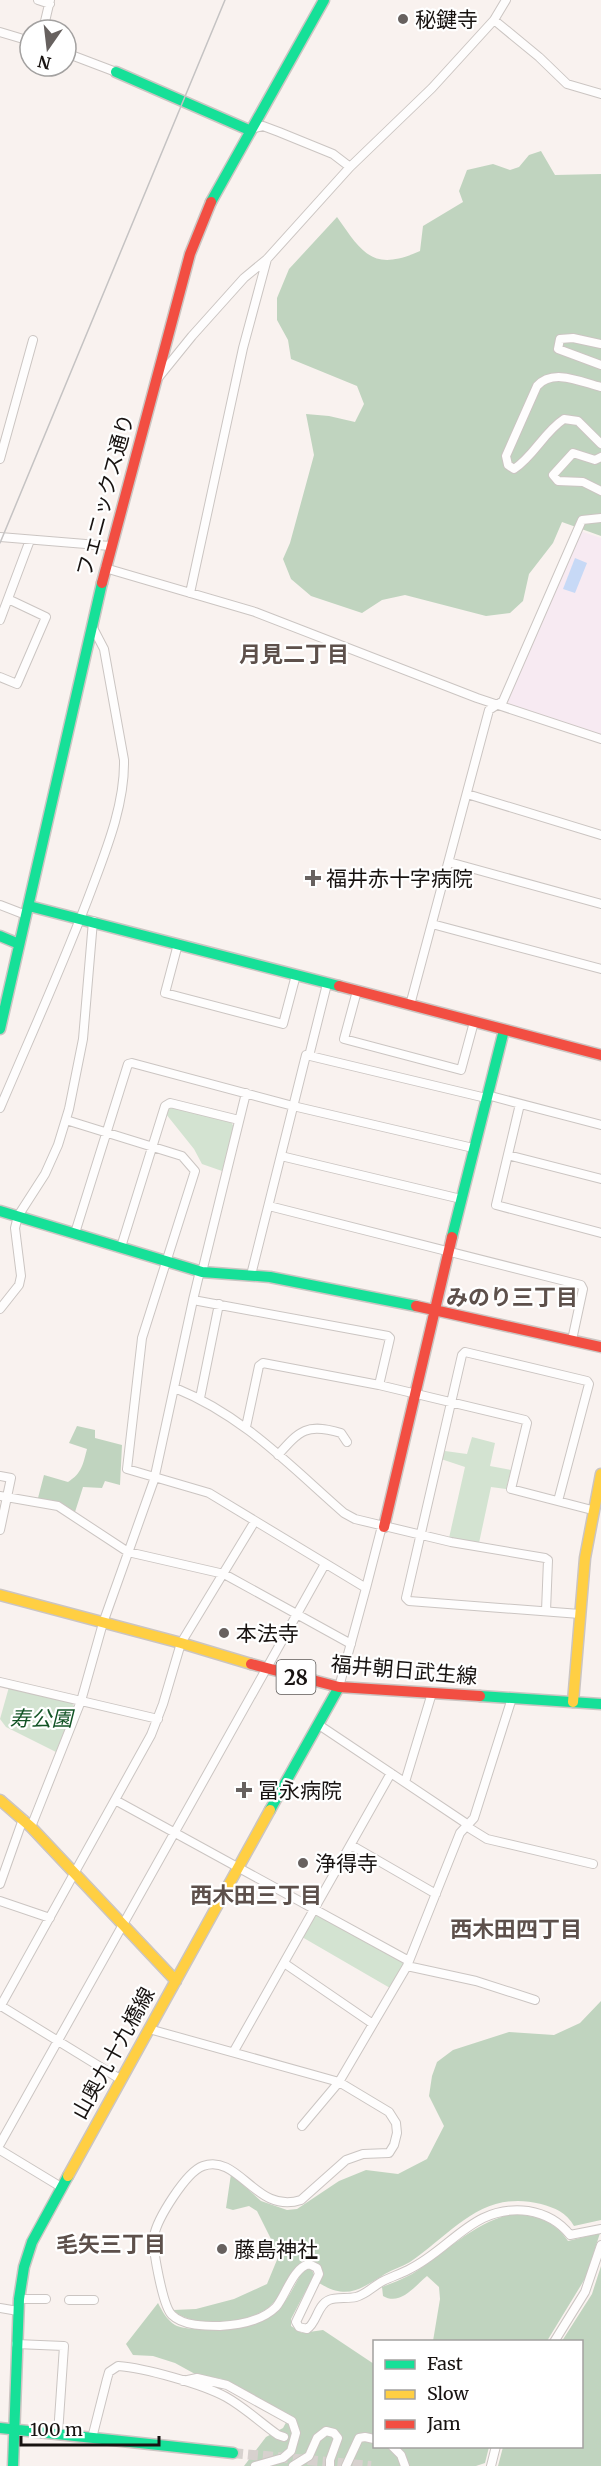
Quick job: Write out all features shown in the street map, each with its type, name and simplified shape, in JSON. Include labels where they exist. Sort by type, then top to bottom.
[{"type":"street","points":[[38,0],[50,2],[46,18]]},
{"type":"street","name":"フェニックス通り","points":[[0,1029],[110,546],[200,224],[249,130],[324,0]]},
{"type":"street","points":[[156,381],[192,336],[244,278],[267,259],[350,167],[432,88],[494,20],[506,0]]},
{"type":"street","points":[[494,20],[539,57],[567,84],[601,94]]},
{"type":"street","points":[[0,33],[18,38]]},
{"type":"street","points":[[78,57],[249,130],[263,126],[333,153],[350,167]]},
{"type":"street","points":[[190,593],[243,348],[267,259]]},
{"type":"street","points":[[601,344],[567,337],[560,339],[558,349],[601,364]]},
{"type":"street","points":[[0,459],[33,340]]},
{"type":"street","points":[[601,387],[561,377],[549,377],[542,381],[537,386],[506,456],[508,465],[514,469],[523,464],[543,438],[564,419],[578,421],[601,444]]},
{"type":"street","points":[[601,457],[595,460],[573,453],[553,475],[558,481],[583,482],[601,491]]},
{"type":"street","points":[[410,1005],[489,710],[503,701],[582,520],[601,518]]},
{"type":"street","points":[[0,537],[110,546]]},
{"type":"street","points":[[0,620],[30,540]]},
{"type":"street","points":[[105,568],[255,612],[495,705],[601,740]]},
{"type":"street","points":[[0,677],[17,684],[46,617],[8,599]]},
{"type":"street","points":[[0,1108],[80,918],[116,817],[124,778],[124,760],[104,649],[92,626]]},
{"type":"street","points":[[467,794],[601,835]]},
{"type":"street","points":[[448,862],[601,904]]},
{"type":"street","points":[[0,905],[93,921],[601,1056]]},
{"type":"street","points":[[0,1309],[19,1285],[21,1276],[15,1228],[18,1216],[45,1174],[66,1120],[83,1039],[93,921]]},
{"type":"street","points":[[432,924],[601,969]]},
{"type":"street","points":[[0,936],[19,944]]},
{"type":"street","points":[[178,944],[165,993],[283,1024],[296,975]]},
{"type":"street","points":[[309,1056],[327,984]]},
{"type":"street","points":[[357,991],[344,1039],[461,1070],[474,1022]]},
{"type":"street","points":[[339,1687],[383,1527],[448,1250],[504,1030]]},
{"type":"street","points":[[251,1275],[306,1055],[487,1096],[601,1125]]},
{"type":"street","points":[[75,1233],[128,1064],[132,1063],[293,1106],[473,1148]]},
{"type":"street","points":[[31,1827],[81,1701],[103,1623],[155,1476],[162,1435],[175,1388],[193,1300],[246,1093]]},
{"type":"street","points":[[121,1247],[165,1106],[170,1103],[239,1120]]},
{"type":"street","points":[[520,1104],[496,1205],[601,1233]]},
{"type":"street","points":[[66,1120],[182,1156],[195,1171],[142,1338],[127,1469],[209,1493],[366,1588]]},
{"type":"street","points":[[508,1155],[601,1179]]},
{"type":"street","points":[[281,1156],[461,1199]]},
{"type":"street","points":[[268,1206],[581,1285],[583,1289],[572,1340]]},
{"type":"street","points":[[0,1211],[201,1272],[251,1275],[353,1292],[601,1347]]},
{"type":"street","points":[[193,1300],[388,1336],[390,1338],[379,1385]]},
{"type":"street","points":[[200,1398],[219,1304]]},
{"type":"street","points":[[558,1501],[589,1384],[587,1381],[465,1352],[462,1354],[450,1402],[405,1594],[409,1601],[580,1614]]},
{"type":"street","points":[[246,1427],[258,1366],[263,1363],[379,1385],[450,1402],[525,1420],[527,1423],[511,1489],[592,1510]]},
{"type":"street","points":[[175,1388],[200,1398],[246,1427],[344,1513],[355,1519],[419,1535],[545,1558],[548,1560],[546,1611]]},
{"type":"street","points":[[278,1455],[295,1436],[306,1429],[317,1428],[341,1433],[347,1442]]},
{"type":"street","points":[[573,1702],[592,1510],[601,1474]]},
{"type":"street","points":[[0,1476],[11,1478],[4,1497],[0,1530]]},
{"type":"street","points":[[4,1497],[58,1506],[128,1552],[224,1574],[351,1644]]},
{"type":"street","points":[[120,2079],[0,2006],[158,1719],[181,1643],[255,1521]]},
{"type":"street","points":[[0,2144],[325,1564]]},
{"type":"street","name":"福井朝日武生線","points":[[0,1595],[181,1643],[267,1670],[339,1687],[601,1704]]},
{"type":"street","points":[[0,1682],[158,1719]]},
{"type":"street","name":"山奥九十九橋線","points":[[13,2466],[19,2299],[24,2267],[32,2242],[120,2079],[339,1687]]},
{"type":"street","points":[[405,1782],[432,1693]]},
{"type":"street","points":[[302,2126],[339,2082],[408,1964],[460,1833],[474,1818],[512,1698]]},
{"type":"street","points":[[319,1725],[488,1839],[593,1864]]},
{"type":"street","points":[[234,2051],[391,1773]]},
{"type":"street","points":[[0,1800],[31,1827],[176,1981]]},
{"type":"street","points":[[115,1800],[315,1908],[408,1964],[476,1981],[535,2000]]},
{"type":"street","points":[[0,1884],[22,1819]]},
{"type":"street","points":[[351,1845],[436,1894]]},
{"type":"street","points":[[0,1901],[50,1918]]},
{"type":"street","points":[[284,1963],[373,2024]]},
{"type":"street","points":[[149,2029],[339,2082],[389,2112],[397,2129],[394,2145],[389,2153],[363,2154],[346,2160],[309,2194],[294,2202],[264,2196],[222,2165],[206,2165],[198,2168],[178,2191],[157,2226],[153,2239],[165,2302],[171,2314],[178,2320],[223,2326],[260,2317],[275,2307],[301,2268],[309,2264],[317,2268],[319,2274],[296,2322],[299,2327],[307,2329],[313,2324],[322,2306],[329,2300],[354,2298],[366,2294],[382,2281],[410,2270],[474,2222],[503,2211],[525,2211],[548,2216],[564,2227],[570,2235],[601,2229]]},
{"type":"street","points":[[0,2150],[61,2187]]},
{"type":"street","points":[[555,2340],[585,2292],[601,2245]]},
{"type":"street","points":[[19,2299],[46,2299]]},
{"type":"street","points":[[69,2300],[94,2300]]},
{"type":"street","points":[[0,2308],[18,2311]]},
{"type":"street","points":[[16,2344],[64,2346],[58,2434]]},
{"type":"street","points":[[92,2438],[107,2379],[113,2369],[118,2366],[182,2381],[225,2397],[284,2437]]},
{"type":"street","points":[[182,2381],[197,2378],[221,2383],[289,2419],[296,2431],[293,2447],[286,2456],[255,2466]]},
{"type":"street","points":[[0,2428],[233,2453]]},
{"type":"street","points":[[293,2466],[309,2456],[317,2438],[326,2431],[334,2433],[338,2438],[330,2466]]},
{"type":"street","points":[[346,2466],[359,2439],[365,2437],[373,2439]]},
{"type":"street","points":[[394,2448],[401,2455],[405,2466]]},
{"type":"street","points":[[491,2466],[496,2448]]},
{"type":"shaded area","points":[[580,531],[601,538],[601,735],[509,705],[507,699]]},
{"type":"green space","points":[[541,151],[555,175],[601,174],[601,536],[562,522],[553,543],[529,574],[523,601],[510,613],[486,616],[405,595],[382,600],[362,613],[311,596],[291,579],[283,559],[290,543],[314,455],[306,414],[355,422],[364,404],[357,386],[291,359],[288,340],[277,320],[277,298],[289,269],[337,217],[354,241],[371,256],[391,260],[420,251],[423,226],[463,202],[459,191],[467,170],[493,164],[510,170],[519,167],[529,155]]},
{"type":"green space","points":[[173,1107],[231,1122],[234,1127],[222,1171],[202,1164],[194,1149],[166,1114],[168,1109]]},
{"type":"green space","points":[[77,1426],[95,1430],[95,1438],[122,1445],[120,1485],[105,1481],[102,1488],[83,1487],[75,1512],[60,1503],[38,1498],[44,1475],[68,1482],[81,1468],[87,1449],[69,1443]]},
{"type":"green space","points":[[472,1437],[495,1443],[490,1466],[511,1470],[506,1489],[491,1487],[479,1543],[449,1538],[465,1467],[441,1459],[445,1451],[467,1454]]},
{"type":"green space","name":"寿公園","points":[[9,1687],[70,1701],[74,1706],[56,1752],[6,1727],[0,1719]]},
{"type":"green space","points":[[317,1913],[405,1962],[390,1988],[302,1937]]},
{"type":"green space","points":[[601,2001],[601,2220],[574,2226],[564,2214],[541,2204],[520,2201],[502,2203],[470,2216],[410,2262],[353,2291],[337,2291],[319,2283],[322,2277],[320,2266],[306,2259],[302,2261],[274,2302],[260,2313],[235,2320],[206,2322],[182,2316],[173,2310],[196,2309],[234,2299],[267,2284],[279,2255],[257,2211],[249,2206],[233,2210],[226,2208],[231,2174],[261,2201],[287,2210],[297,2209],[339,2181],[366,2170],[398,2174],[427,2159],[444,2126],[429,2096],[437,2062],[453,2050],[509,2032],[554,2035],[580,2023]]},
{"type":"green space","points":[[511,2214],[543,2220],[557,2228],[568,2241],[600,2233],[586,2277],[548,2340],[433,2340],[440,2299],[439,2287],[427,2276],[401,2297],[395,2299],[383,2296],[382,2287],[412,2274],[471,2232]]},
{"type":"green space","points":[[601,2266],[601,2466],[498,2466],[503,2448],[583,2448],[583,2340],[563,2340],[592,2294]]},
{"type":"green space","points":[[307,2268],[312,2270],[314,2275],[291,2319],[291,2326],[302,2333],[323,2330],[373,2363],[373,2448],[489,2448],[485,2463],[476,2466],[244,2466],[266,2437],[283,2428],[289,2417],[236,2385],[222,2379],[195,2374],[175,2363],[153,2356],[133,2355],[126,2344],[158,2303],[170,2321],[183,2328],[223,2328],[263,2320],[281,2306],[303,2270]]},
{"type":"water","points":[[575,558],[587,563],[575,593],[563,589]]},
{"type":"tunnel","points":[[233,2453],[371,2466]]},
{"type":"tram line","points":[[0,543],[225,0]]},
{"type":"traffic: fast","points":[[211,202],[324,0]]},
{"type":"traffic: fast","points":[[116,72],[249,130]]},
{"type":"traffic: fast","points":[[0,1029],[102,583]]},
{"type":"traffic: fast","points":[[29,906],[339,986]]},
{"type":"traffic: fast","points":[[0,936],[19,944]]},
{"type":"traffic: fast","points":[[452,1237],[504,1030]]},
{"type":"traffic: fast","points":[[0,1211],[202,1272],[270,1277],[416,1306]]},
{"type":"traffic: fast","points":[[270,1810],[339,1687]]},
{"type":"traffic: fast","points":[[480,1696],[601,1704]]},
{"type":"traffic: fast","points":[[13,2466],[19,2299],[24,2267],[32,2242],[68,2176]]},
{"type":"traffic: fast","points":[[0,2428],[233,2453]]},
{"type":"traffic: slow","points":[[573,1702],[585,1558],[601,1474]]},
{"type":"traffic: slow","points":[[0,1595],[251,1664]]},
{"type":"traffic: slow","points":[[0,1800],[31,1827],[176,1981]]},
{"type":"traffic: slow","points":[[68,2176],[270,1810]]},
{"type":"traffic: jam","points":[[102,583],[190,254],[211,202]]},
{"type":"traffic: jam","points":[[339,986],[601,1055]]},
{"type":"traffic: jam","points":[[384,1527],[452,1237]]},
{"type":"traffic: jam","points":[[416,1306],[601,1347]]},
{"type":"traffic: jam","points":[[251,1664],[339,1687],[480,1696]]},
{"type":"place","name":"秘鍵寺","points":[[403,19]]},
{"type":"place","name":"福井赤十字病院","points":[[313,878]]},
{"type":"place","name":"本法寺","points":[[224,1633]]},
{"type":"place","name":"冨永病院","points":[[244,1790]]},
{"type":"place","name":"浄得寺","points":[[303,1863]]},
{"type":"place","name":"藤島神社","points":[[222,2249]]},
{"type":"district","name":"月見二丁目","points":[[294,654]]},
{"type":"district","name":"みのり三丁目","points":[[512,1297]]},
{"type":"district","name":"西木田三丁目","points":[[256,1895]]},
{"type":"district","name":"西木田四丁目","points":[[516,1929]]},
{"type":"district","name":"毛矢三丁目","points":[[111,2244]]}]
